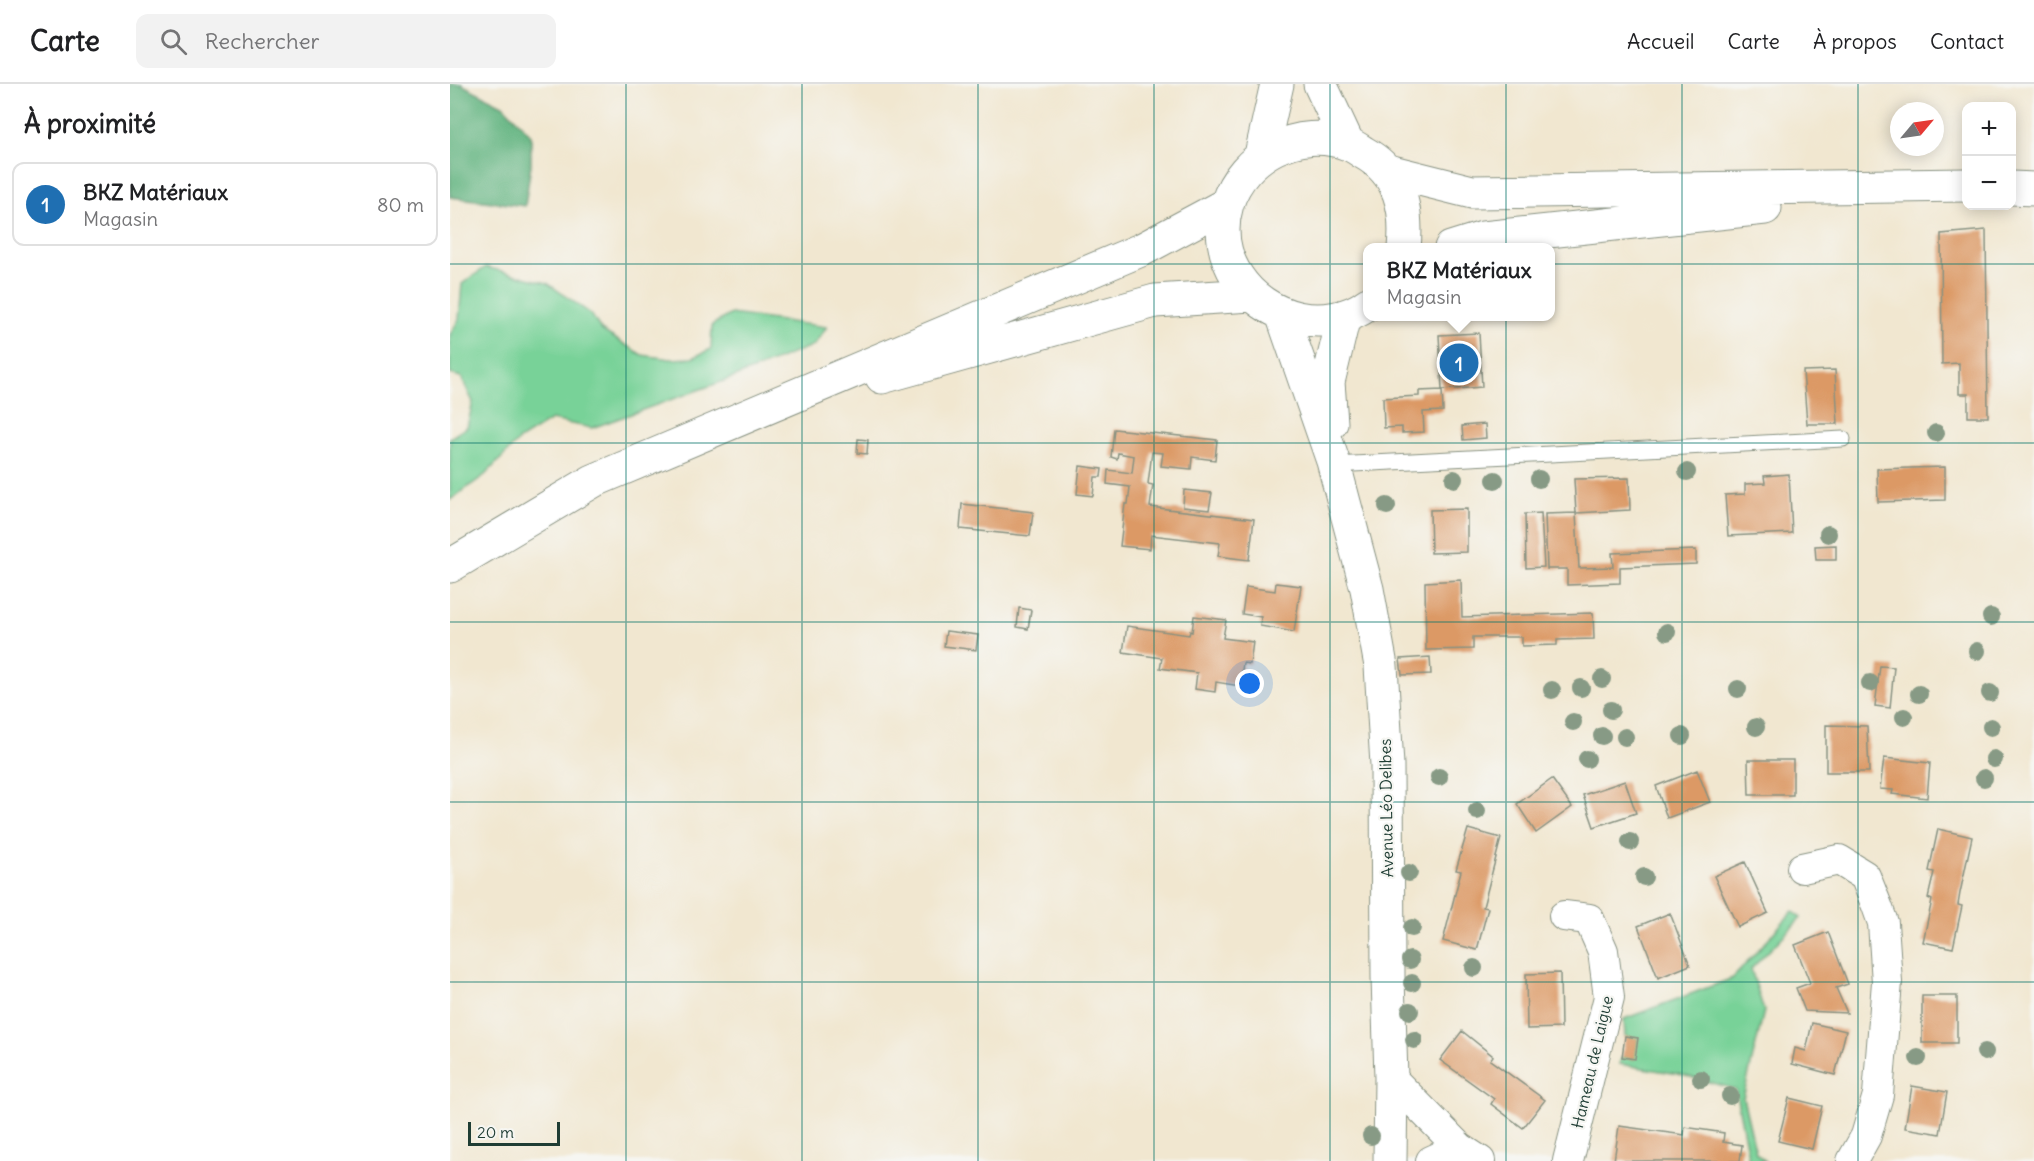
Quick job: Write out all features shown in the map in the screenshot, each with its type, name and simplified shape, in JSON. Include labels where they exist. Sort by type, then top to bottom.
[{"type":"main road","points":[[1261,155],[1277,84]]},
{"type":"main road","points":[[1320,84],[1348,144]]},
{"type":"main road","points":[[1356,310],[1313,321],[1282,315],[1251,295],[1236,275],[1227,253],[1224,229],[1227,204],[1240,177],[1261,155],[1288,142],[1318,138],[1348,144],[1370,156],[1388,171],[1401,198],[1406,224],[1404,243]]},
{"type":"main road","points":[[1388,171],[1472,192],[1962,186]]},
{"type":"main road","points":[[1467,243],[1483,238],[1962,186]]},
{"type":"main road","points":[[2016,188],[2034,189]]},
{"type":"main road","points":[[450,566],[593,481],[1143,249],[1227,204]]},
{"type":"main road","points":[[765,410],[1155,301],[1251,295]]},
{"type":"main road","name":"Avenue Léo Delibes","points":[[1334,463],[1328,381],[1356,310]]},
{"type":"main road","name":"Avenue Léo Delibes","points":[[1282,315],[1334,463],[1366,589],[1380,666],[1387,765],[1390,1161]]},
{"type":"street","points":[[1802,868],[1839,860],[1865,876],[1883,923],[1887,982],[1878,1095],[1866,1136],[1852,1161]]},
{"type":"street","name":"Hameau de Laigue","points":[[1564,916],[1589,919],[1603,951],[1609,997],[1569,1161]]},
{"type":"street","points":[[1391,1078],[1470,1154]]},
{"type":"street","points":[[1431,1161],[1470,1154]]},
{"type":"lane","points":[[1334,463],[1843,439]]},
{"type":"green space","points":[[450,84],[461,84],[503,105],[531,135],[531,165],[525,206],[450,197]]},
{"type":"green space","points":[[486,267],[547,283],[591,314],[601,330],[642,355],[671,359],[692,358],[711,349],[712,325],[731,314],[827,327],[814,345],[735,377],[592,428],[551,420],[519,440],[485,475],[450,500],[450,438],[467,427],[473,402],[461,377],[450,374],[450,335],[459,319],[462,284]]},
{"type":"green space","points":[[1793,911],[1801,918],[1751,969],[1764,1011],[1743,1098],[1756,1153],[1765,1161],[1749,1161],[1735,1089],[1678,1074],[1619,1064],[1622,1057],[1634,1059],[1638,1039],[1625,1036],[1624,1019],[1733,978]]},
{"type":"building","points":[[1986,230],[1988,417],[1968,417],[1968,394],[1959,394],[1959,363],[1942,364],[1941,234]]},
{"type":"building","points":[[1479,333],[1482,387],[1442,390],[1439,335]]},
{"type":"building","points":[[1835,370],[1838,424],[1807,424],[1803,371]]},
{"type":"building","points":[[1442,390],[1443,411],[1423,412],[1424,432],[1402,433],[1402,427],[1384,428],[1383,398],[1419,396],[1419,391]]},
{"type":"building","points":[[1485,424],[1486,438],[1463,440],[1462,426]]},
{"type":"building","points":[[1114,429],[1217,440],[1215,460],[1192,457],[1191,469],[1161,466],[1163,453],[1152,452],[1148,484],[1153,485],[1150,507],[1254,519],[1249,560],[1218,556],[1220,543],[1151,535],[1150,549],[1120,546],[1125,504],[1128,504],[1130,487],[1107,484],[1108,470],[1132,473],[1134,456],[1118,453],[1117,459],[1111,457]]},
{"type":"building","points":[[858,439],[868,440],[867,454],[857,453]]},
{"type":"building","points":[[1080,466],[1102,469],[1101,477],[1095,477],[1093,496],[1077,494]]},
{"type":"building","points":[[1945,467],[1945,500],[1878,502],[1877,469]]},
{"type":"building","points":[[1789,474],[1792,533],[1728,536],[1725,495],[1745,494],[1745,484],[1765,483],[1764,476]]},
{"type":"building","points":[[1629,478],[1630,510],[1576,513],[1574,479]]},
{"type":"building","points":[[1184,490],[1212,493],[1209,510],[1183,507]]},
{"type":"building","points":[[962,504],[1033,512],[1030,536],[960,529]]},
{"type":"building","points":[[1467,509],[1467,552],[1431,553],[1430,510]]},
{"type":"building","points":[[1541,513],[1544,567],[1526,568],[1525,514]]},
{"type":"building","points":[[1576,513],[1579,568],[1613,567],[1612,553],[1696,550],[1696,564],[1620,567],[1620,583],[1567,585],[1567,569],[1547,569],[1545,514]]},
{"type":"building","points":[[1836,545],[1836,560],[1816,560],[1815,546]]},
{"type":"building","points":[[1461,580],[1462,617],[1593,613],[1594,639],[1557,640],[1557,645],[1522,646],[1522,637],[1473,637],[1473,649],[1426,650],[1425,582]]},
{"type":"building","points":[[1276,583],[1301,586],[1294,632],[1260,626],[1261,617],[1242,614],[1246,587],[1275,591]]},
{"type":"building","points":[[1019,608],[1031,610],[1028,629],[1017,627]]},
{"type":"building","points":[[1194,616],[1226,620],[1223,638],[1253,642],[1250,664],[1243,663],[1240,686],[1216,682],[1215,692],[1195,689],[1197,673],[1160,668],[1162,658],[1123,652],[1127,626],[1189,635],[1190,631],[1192,632]]},
{"type":"building","points":[[946,631],[978,635],[976,650],[944,646]]},
{"type":"building","points":[[1430,657],[1431,674],[1402,675],[1400,659]]},
{"type":"building","points":[[1880,666],[1894,667],[1890,708],[1875,706]]},
{"type":"building","points":[[1826,725],[1867,726],[1869,772],[1826,772]]},
{"type":"building","points":[[1884,758],[1930,763],[1927,798],[1892,794],[1893,790],[1880,789]]},
{"type":"building","points":[[1748,760],[1793,760],[1793,795],[1749,795]]},
{"type":"building","points":[[1697,770],[1710,802],[1667,818],[1656,786]]},
{"type":"building","points":[[1552,779],[1572,807],[1536,833],[1517,804]]},
{"type":"building","points":[[1625,781],[1636,813],[1594,827],[1583,795]]},
{"type":"building","points":[[1468,829],[1501,838],[1483,907],[1488,908],[1477,950],[1443,941],[1461,871],[1456,870]]},
{"type":"building","points":[[1938,829],[1972,837],[1960,893],[1958,905],[1962,906],[1953,948],[1923,942],[1932,900],[1928,898],[1934,872],[1929,871]]},
{"type":"building","points":[[1745,862],[1768,913],[1738,927],[1714,876]]},
{"type":"building","points":[[1670,913],[1690,965],[1658,978],[1638,926]]},
{"type":"building","points":[[1828,932],[1848,984],[1836,988],[1847,1013],[1805,1011],[1796,988],[1810,983],[1795,945]]},
{"type":"building","points":[[1560,973],[1561,1028],[1527,1029],[1526,974]]},
{"type":"building","points":[[1922,996],[1957,996],[1957,1043],[1922,1043]]},
{"type":"building","points":[[1812,1023],[1846,1031],[1835,1075],[1792,1064],[1795,1048],[1806,1051]]},
{"type":"building","points":[[1462,1031],[1493,1056],[1490,1060],[1545,1100],[1523,1128],[1491,1104],[1494,1099],[1440,1060]]},
{"type":"building","points":[[1625,1036],[1638,1038],[1635,1059],[1622,1057]]},
{"type":"building","points":[[1912,1086],[1947,1092],[1940,1134],[1905,1128]]},
{"type":"building","points":[[1789,1098],[1822,1106],[1812,1149],[1778,1141]]},
{"type":"building","points":[[1619,1126],[1684,1135],[1685,1127],[1724,1133],[1723,1142],[1742,1145],[1740,1161],[1614,1161]]},
{"type":"place","name":"BKZ Matériaux","points":[[1459,363]]}]
